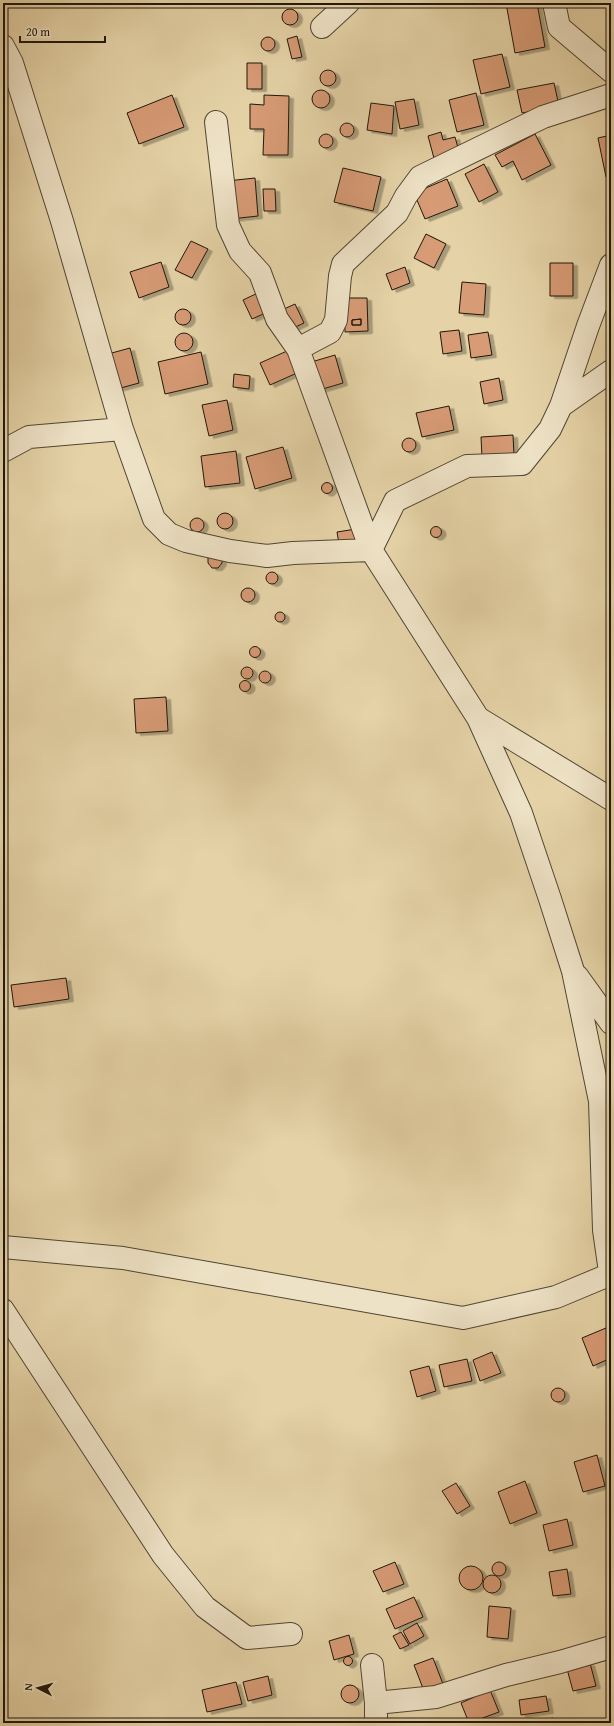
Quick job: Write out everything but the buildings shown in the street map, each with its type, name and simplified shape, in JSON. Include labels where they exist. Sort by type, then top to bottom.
[{"type":"street","points":[[322,26],[348,3]]},
{"type":"street","points":[[554,3],[559,27],[611,71]]},
{"type":"street","points":[[3,46],[12,63],[60,214],[122,429],[154,519],[169,534],[186,541],[230,551],[267,556],[293,553],[371,550]]},
{"type":"street","points":[[298,349],[330,332],[336,320],[340,276],[343,264],[397,213],[406,196],[420,177],[543,117],[611,95]]},
{"type":"street","points":[[3,1247],[123,1258],[462,1318],[556,1297],[611,1275],[604,1230],[600,1101],[573,971],[521,813],[478,718],[371,550],[298,349],[277,319],[260,273],[240,251],[228,225],[216,122]]},
{"type":"street","points":[[371,550],[395,501],[467,466],[522,464],[550,429],[561,406],[588,326],[611,265]]},
{"type":"street","points":[[561,406],[611,371]]},
{"type":"street","points":[[3,451],[29,437],[122,429]]},
{"type":"street","points":[[478,718],[611,799]]},
{"type":"street","points":[[573,971],[611,1023]]},
{"type":"street","points":[[3,1310],[163,1555],[205,1607],[247,1638],[291,1634]]},
{"type":"street","points":[[372,1665],[376,1713],[611,1647]]}]
